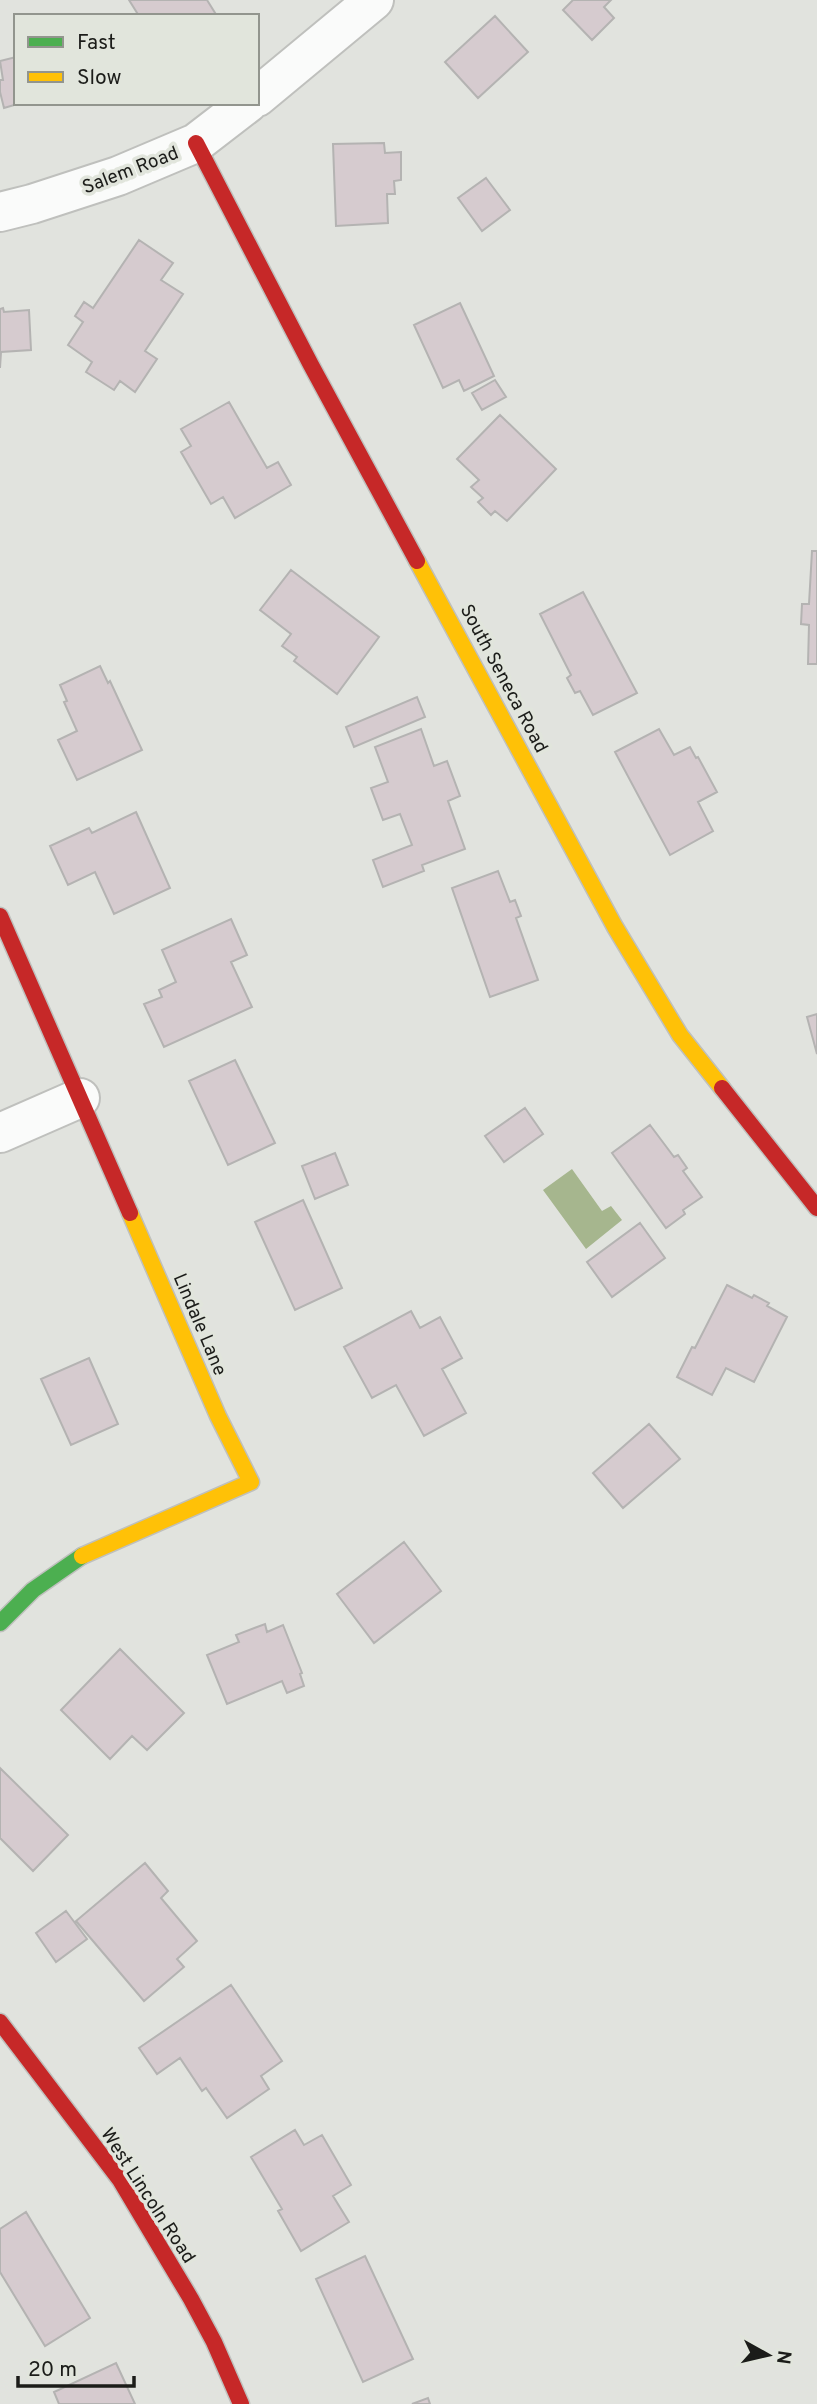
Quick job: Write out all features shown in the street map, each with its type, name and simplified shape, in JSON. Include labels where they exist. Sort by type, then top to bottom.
[{"type":"street","points":[[259,95],[374,0]]},
{"type":"street","name":"Salem Road","points":[[0,212],[118,176],[196,143],[245,105]]},
{"type":"street","name":"South Seneca Road","points":[[196,143],[317,377],[615,927],[680,1035],[812,1194]]},
{"type":"street","name":"Lindale Lane","points":[[0,916],[218,1416],[251,1482],[81,1557],[33,1590],[0,1623]]},
{"type":"street","points":[[0,1133],[80,1098]]},
{"type":"street","name":"West Lincoln Road","points":[[0,2022],[120,2180],[191,2299],[214,2342],[241,2404]]},
{"type":"shaded area","points":[[572,1169],[602,1211],[611,1206],[622,1220],[586,1249],[543,1190]]},
{"type":"building","points":[[129,0],[207,0],[216,14],[138,14]]},
{"type":"building","points":[[573,0],[611,0],[604,7],[614,18],[592,40],[563,10]]},
{"type":"building","points":[[495,16],[528,52],[478,98],[445,62]]},
{"type":"building","points":[[14,58],[14,105],[4,108],[0,92],[0,80],[3,80],[0,61]]},
{"type":"building","points":[[384,143],[385,153],[401,152],[401,180],[394,181],[395,194],[387,194],[388,223],[336,226],[333,144]]},
{"type":"building","points":[[486,178],[510,210],[482,231],[458,198]]},
{"type":"building","points":[[139,240],[173,263],[161,280],[183,294],[145,351],[157,359],[135,392],[120,381],[114,390],[86,372],[92,362],[68,345],[83,322],[75,316],[84,302],[93,308]]},
{"type":"building","points":[[460,303],[494,376],[464,391],[459,380],[443,388],[414,325]]},
{"type":"building","points":[[3,308],[4,312],[29,310],[31,350],[1,352],[0,368],[0,309]]},
{"type":"building","points":[[495,380],[506,397],[482,410],[472,393]]},
{"type":"building","points":[[229,402],[267,468],[278,462],[291,485],[235,518],[223,497],[211,504],[181,452],[191,446],[181,429]]},
{"type":"building","points":[[500,415],[556,469],[507,521],[495,511],[491,515],[478,502],[483,498],[471,487],[479,480],[457,459]]},
{"type":"building","points":[[812,551],[817,551],[817,664],[808,664],[809,625],[801,624],[802,604],[809,604]]},
{"type":"building","points":[[291,570],[379,637],[337,694],[294,661],[297,657],[282,646],[291,634],[260,610]]},
{"type":"building","points":[[583,592],[637,693],[593,715],[580,691],[575,693],[567,678],[571,675],[540,614]]},
{"type":"building","points":[[100,666],[108,683],[110,681],[142,750],[77,780],[58,740],[77,731],[64,702],[67,701],[60,685]]},
{"type":"building","points":[[417,697],[425,717],[354,747],[346,727]]},
{"type":"building","points":[[421,729],[434,766],[447,761],[460,796],[448,801],[465,849],[422,865],[424,871],[383,887],[373,860],[412,845],[400,814],[383,820],[371,788],[388,782],[375,747]]},
{"type":"building","points":[[659,729],[674,755],[690,747],[717,792],[698,802],[713,831],[670,855],[615,752]]},
{"type":"building","points":[[136,812],[170,888],[114,914],[95,872],[68,885],[50,846],[89,828],[92,833]]},
{"type":"building","points":[[498,871],[510,902],[515,900],[521,916],[516,918],[538,980],[490,997],[452,888]]},
{"type":"building","points":[[231,919],[247,955],[231,962],[252,1007],[164,1047],[144,1004],[162,997],[159,990],[176,982],[162,950]]},
{"type":"building","points":[[817,1014],[817,1054],[807,1017]]},
{"type":"building","points":[[235,1060],[275,1143],[228,1165],[189,1081]]},
{"type":"building","points":[[525,1108],[543,1134],[504,1162],[485,1136]]},
{"type":"building","points":[[650,1125],[674,1157],[678,1155],[687,1168],[683,1171],[702,1197],[683,1210],[685,1214],[666,1228],[612,1153]]},
{"type":"building","points":[[335,1153],[348,1185],[315,1199],[302,1166]]},
{"type":"building","points":[[303,1200],[342,1288],[295,1310],[255,1222]]},
{"type":"building","points":[[640,1223],[665,1258],[612,1297],[587,1262]]},
{"type":"building","points":[[727,1285],[752,1298],[754,1295],[769,1303],[767,1306],[787,1317],[754,1382],[726,1368],[712,1395],[677,1377]]},
{"type":"building","points":[[411,1311],[420,1328],[440,1317],[462,1358],[442,1369],[466,1413],[424,1436],[396,1385],[372,1398],[344,1347]]},
{"type":"building","points":[[89,1358],[118,1424],[71,1445],[41,1379]]},
{"type":"building","points":[[649,1424],[680,1459],[623,1508],[593,1473]]},
{"type":"building","points":[[404,1542],[441,1591],[374,1643],[337,1594]]},
{"type":"building","points":[[265,1624],[267,1632],[283,1625],[302,1673],[300,1674],[304,1686],[287,1693],[282,1681],[227,1704],[207,1655],[239,1642],[236,1635]]},
{"type":"building","points":[[120,1649],[184,1713],[147,1750],[132,1736],[110,1759],[61,1710]]},
{"type":"building","points":[[0,1768],[68,1835],[33,1871],[0,1838]]},
{"type":"building","points":[[145,1863],[168,1891],[161,1898],[197,1941],[177,1959],[184,1967],[144,2001],[76,1921]]},
{"type":"building","points":[[66,1911],[87,1939],[56,1962],[36,1933]]},
{"type":"building","points":[[231,1985],[282,2061],[261,2076],[269,2089],[227,2118],[206,2088],[202,2091],[180,2058],[157,2074],[139,2048]]},
{"type":"building","points":[[295,2130],[304,2145],[322,2135],[351,2185],[333,2196],[349,2222],[301,2251],[278,2211],[282,2209],[251,2157]]},
{"type":"building","points":[[26,2212],[90,2318],[45,2346],[0,2272],[0,2229]]},
{"type":"building","points":[[365,2256],[413,2359],[363,2382],[316,2279]]},
{"type":"building","points":[[116,2363],[135,2404],[59,2404],[54,2392]]},
{"type":"building","points":[[428,2398],[430,2404],[412,2404]]},
{"type":"traffic: fast","points":[[0,1623],[33,1590],[82,1556]]},
{"type":"traffic: slow","points":[[417,561],[615,927],[680,1035],[722,1088]]},
{"type":"traffic: slow","points":[[82,1556],[251,1482],[218,1416],[130,1213]]},
{"type":"traffic: jam","points":[[196,143],[417,561]]},
{"type":"traffic: jam","points":[[0,916],[130,1213]]},
{"type":"traffic: jam","points":[[722,1088],[817,1208]]},
{"type":"traffic: jam","points":[[0,2022],[120,2180],[191,2299],[214,2342],[241,2404]]}]
